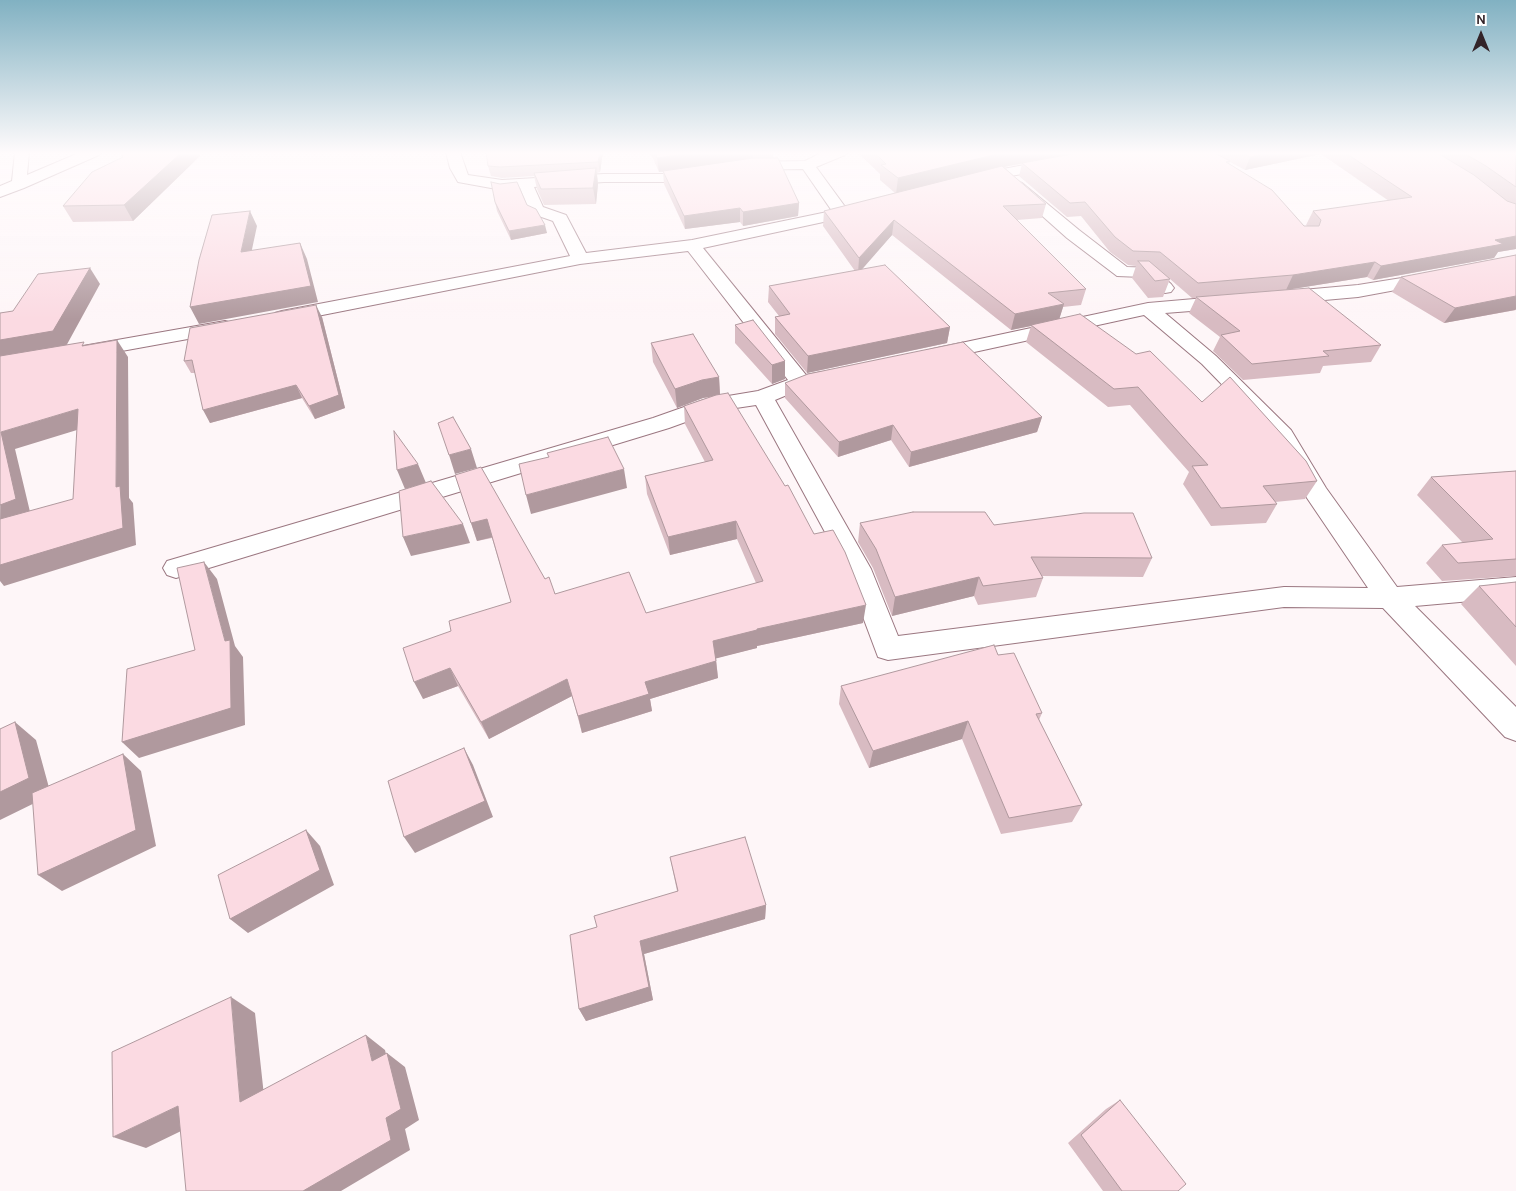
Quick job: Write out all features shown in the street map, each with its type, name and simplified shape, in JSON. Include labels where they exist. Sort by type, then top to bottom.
[{"type":"street","points":[[535,208],[536,210],[560,218],[580,259]]},
{"type":"street","points":[[837,208],[842,214]]},
{"type":"street","points":[[268,320],[580,259],[692,245],[868,208]]},
{"type":"street","points":[[1043,208],[1073,234],[1123,272],[1147,272],[1187,306]]},
{"type":"street","points":[[692,245],[801,382]]},
{"type":"street","points":[[917,358],[1148,309],[1358,291],[1451,274]]},
{"type":"street","points":[[1148,309],[1215,366],[1284,435],[1316,492],[1390,598],[1516,728]]},
{"type":"street","points":[[67,355],[239,325]]},
{"type":"street","points":[[176,568],[661,424],[712,404],[763,396],[801,382],[840,374]]},
{"type":"street","points":[[763,396],[858,569],[888,649],[1284,597],[1390,598],[1516,587]]},
{"type":"building","points":[[498,208],[533,208],[536,209],[545,225],[509,231]]},
{"type":"building","points":[[680,208],[771,208],[743,212],[740,208],[684,216]]},
{"type":"building","points":[[838,208],[1005,208],[1086,289],[1048,293],[1064,304],[1015,314],[894,220],[859,258],[824,211]]},
{"type":"building","points":[[1090,208],[1288,208],[1304,226],[1319,226],[1321,220],[1313,211],[1337,208],[1516,208],[1516,236],[1495,240],[1503,244],[1381,266],[1375,262],[1293,275],[1198,283],[1160,252],[1133,251],[1115,237]]},
{"type":"building","points":[[250,211],[241,252],[300,243],[311,286],[190,307],[199,260],[212,215]]},
{"type":"building","points":[[1516,255],[1516,296],[1455,308],[1401,277]]},
{"type":"building","points":[[1138,261],[1149,261],[1170,279],[1155,281]]},
{"type":"building","points":[[885,265],[950,327],[808,356],[775,317],[790,314],[769,286]]},
{"type":"building","points":[[90,268],[53,331],[0,340],[0,313],[13,311],[38,274]]},
{"type":"building","points":[[1309,288],[1381,345],[1323,351],[1329,356],[1252,364],[1221,335],[1240,331],[1196,297]]},
{"type":"building","points":[[316,305],[339,395],[309,406],[296,385],[203,410],[192,360],[184,361],[190,328]]},
{"type":"building","points":[[1080,314],[1136,354],[1150,351],[1202,402],[1230,377],[1306,461],[1317,481],[1263,486],[1277,504],[1221,508],[1192,466],[1208,465],[1138,387],[1114,389],[1031,325]]},
{"type":"building","points":[[753,320],[785,361],[772,365],[735,325]]},
{"type":"building","points":[[693,334],[719,377],[702,380],[675,389],[651,343]]},
{"type":"building","points":[[117,340],[116,487],[120,486],[123,528],[0,565],[0,519],[73,499],[78,409],[1,432],[16,499],[0,505],[0,356],[84,342],[82,346]]},
{"type":"building","points":[[963,342],[1042,417],[911,452],[893,425],[839,442],[785,383],[808,374]]},
{"type":"building","points":[[728,393],[785,486],[788,485],[814,534],[833,530],[845,552],[866,605],[757,629],[713,641],[716,661],[645,682],[649,694],[578,716],[567,679],[481,722],[450,668],[414,682],[403,648],[451,631],[449,621],[511,602],[487,519],[471,523],[455,475],[481,467],[545,579],[549,577],[555,594],[629,572],[646,613],[763,581],[736,521],[668,537],[645,476],[713,460],[684,406]]},
{"type":"building","points":[[453,417],[471,449],[449,455],[438,423]]},
{"type":"building","points":[[394,431],[418,464],[397,470]]},
{"type":"building","points":[[608,437],[624,469],[526,495],[519,464],[549,457],[547,453]]},
{"type":"building","points":[[1516,471],[1516,559],[1458,563],[1442,545],[1493,539],[1431,477]]},
{"type":"building","points":[[431,481],[463,524],[403,537],[399,491]]},
{"type":"building","points":[[913,512],[985,512],[994,525],[1084,513],[1133,513],[1152,558],[1031,557],[1043,578],[983,586],[979,577],[895,597],[876,549],[860,523]]},
{"type":"building","points":[[204,562],[225,641],[230,640],[231,708],[122,742],[127,669],[195,650],[177,568]]},
{"type":"building","points":[[1516,582],[1516,627],[1479,586]]},
{"type":"building","points":[[994,645],[998,655],[1014,653],[1042,713],[1036,714],[1082,805],[1009,818],[968,721],[873,751],[841,686]]},
{"type":"building","points":[[15,722],[29,778],[0,792],[0,729]]},
{"type":"building","points":[[464,748],[485,801],[404,837],[388,781]]},
{"type":"building","points":[[123,754],[136,830],[38,875],[32,793]]},
{"type":"building","points":[[306,830],[320,870],[230,919],[218,875]]},
{"type":"building","points":[[745,837],[766,905],[640,941],[649,987],[579,1009],[570,935],[597,927],[594,916],[678,891],[670,857]]},
{"type":"building","points":[[231,997],[240,1102],[366,1035],[372,1061],[387,1053],[401,1109],[386,1118],[391,1140],[303,1191],[186,1191],[178,1106],[113,1137],[112,1052]]},
{"type":"building","points":[[1120,1100],[1186,1184],[1178,1191],[1122,1191],[1081,1135]]}]
